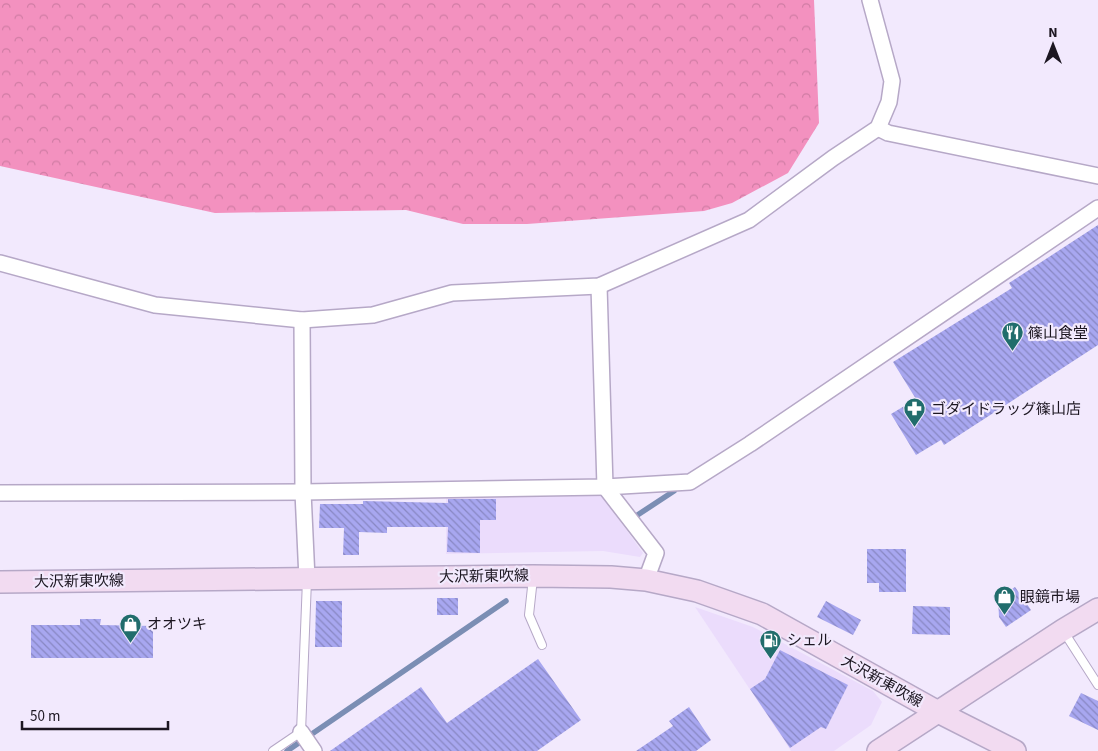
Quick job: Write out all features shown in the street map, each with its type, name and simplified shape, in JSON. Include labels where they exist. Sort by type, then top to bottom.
[{"type":"main road","name":"大沢新東吹線","points":[[0,582],[533,576],[611,577],[646,580],[697,591],[762,614],[938,712]]},
{"type":"main road","name":"大沢新東吹線","points":[[878,751],[1098,608]]},
{"type":"main road","points":[[938,712],[1015,751]]},
{"type":"street","points":[[0,263],[155,305],[302,320],[373,315],[452,293],[600,286],[749,220],[833,158],[878,128],[889,102],[892,82],[870,0]]},
{"type":"street","points":[[878,128],[888,132],[1098,176]]},
{"type":"street","points":[[0,493],[303,492],[605,487],[690,482],[750,444],[1098,208]]},
{"type":"street","points":[[600,286],[605,487],[656,553],[646,580]]},
{"type":"street","points":[[302,320],[303,492],[307,579]]},
{"type":"street","points":[[302,732],[314,751]]},
{"type":"lane","points":[[533,576],[529,615],[542,645]]},
{"type":"lane","points":[[274,751],[302,732],[307,579]]},
{"type":"lane","points":[[1063,630],[1098,685]]},
{"type":"shaded area","points":[[602,496],[643,553],[640,557],[603,551],[446,554],[446,497]]},
{"type":"shaded area","name":"シェル","points":[[695,607],[753,627],[873,691],[882,702],[871,725],[834,751],[791,751]]},
{"type":"green space","points":[[0,0],[814,0],[819,123],[788,173],[732,203],[704,211],[527,224],[463,224],[406,210],[215,213],[0,166]]},
{"type":"building","points":[[1098,225],[1098,345],[944,445],[941,440],[916,455],[891,414],[916,399],[893,362],[1012,288],[1009,283]]},
{"type":"building","points":[[448,499],[496,499],[496,520],[480,520],[480,553],[447,552],[448,527],[387,527],[387,533],[359,532],[359,555],[343,555],[344,528],[319,528],[320,504],[363,504],[363,501],[448,503]]},
{"type":"building","points":[[867,549],[906,549],[906,592],[879,592],[879,583],[867,583]]},
{"type":"building","points":[[1015,587],[1031,610],[1006,627],[999,617],[998,598]]},
{"type":"building","points":[[437,598],[458,598],[458,615],[437,615]]},
{"type":"building","points":[[316,601],[342,601],[342,647],[315,647]]},
{"type":"building","points":[[826,601],[861,620],[853,635],[817,617]]},
{"type":"building","points":[[913,606],[950,607],[950,635],[912,634]]},
{"type":"building","points":[[80,619],[101,619],[100,625],[153,626],[153,658],[31,658],[31,625],[80,625]]},
{"type":"building","points":[[780,650],[848,685],[826,729],[821,727],[790,748],[750,689],[765,679]]},
{"type":"building","points":[[538,659],[581,720],[537,751],[330,751],[421,687],[447,723]]},
{"type":"building","points":[[1081,693],[1098,701],[1098,730],[1069,716]]},
{"type":"building","points":[[689,707],[711,740],[696,751],[636,751],[673,726],[669,721]]},
{"type":"waterway","points":[[636,516],[674,491]]},
{"type":"waterway","points":[[287,751],[506,601]]},
{"type":"place","name":"篠山食堂","points":[[1012,352]]},
{"type":"place","name":"ゴダイドラッグ篠山店","points":[[915,428]]},
{"type":"place","name":"眼鏡市場","points":[[1004,616]]},
{"type":"place","name":"オオツキ","points":[[131,643]]},
{"type":"place","name":"シェル","points":[[771,659]]}]
